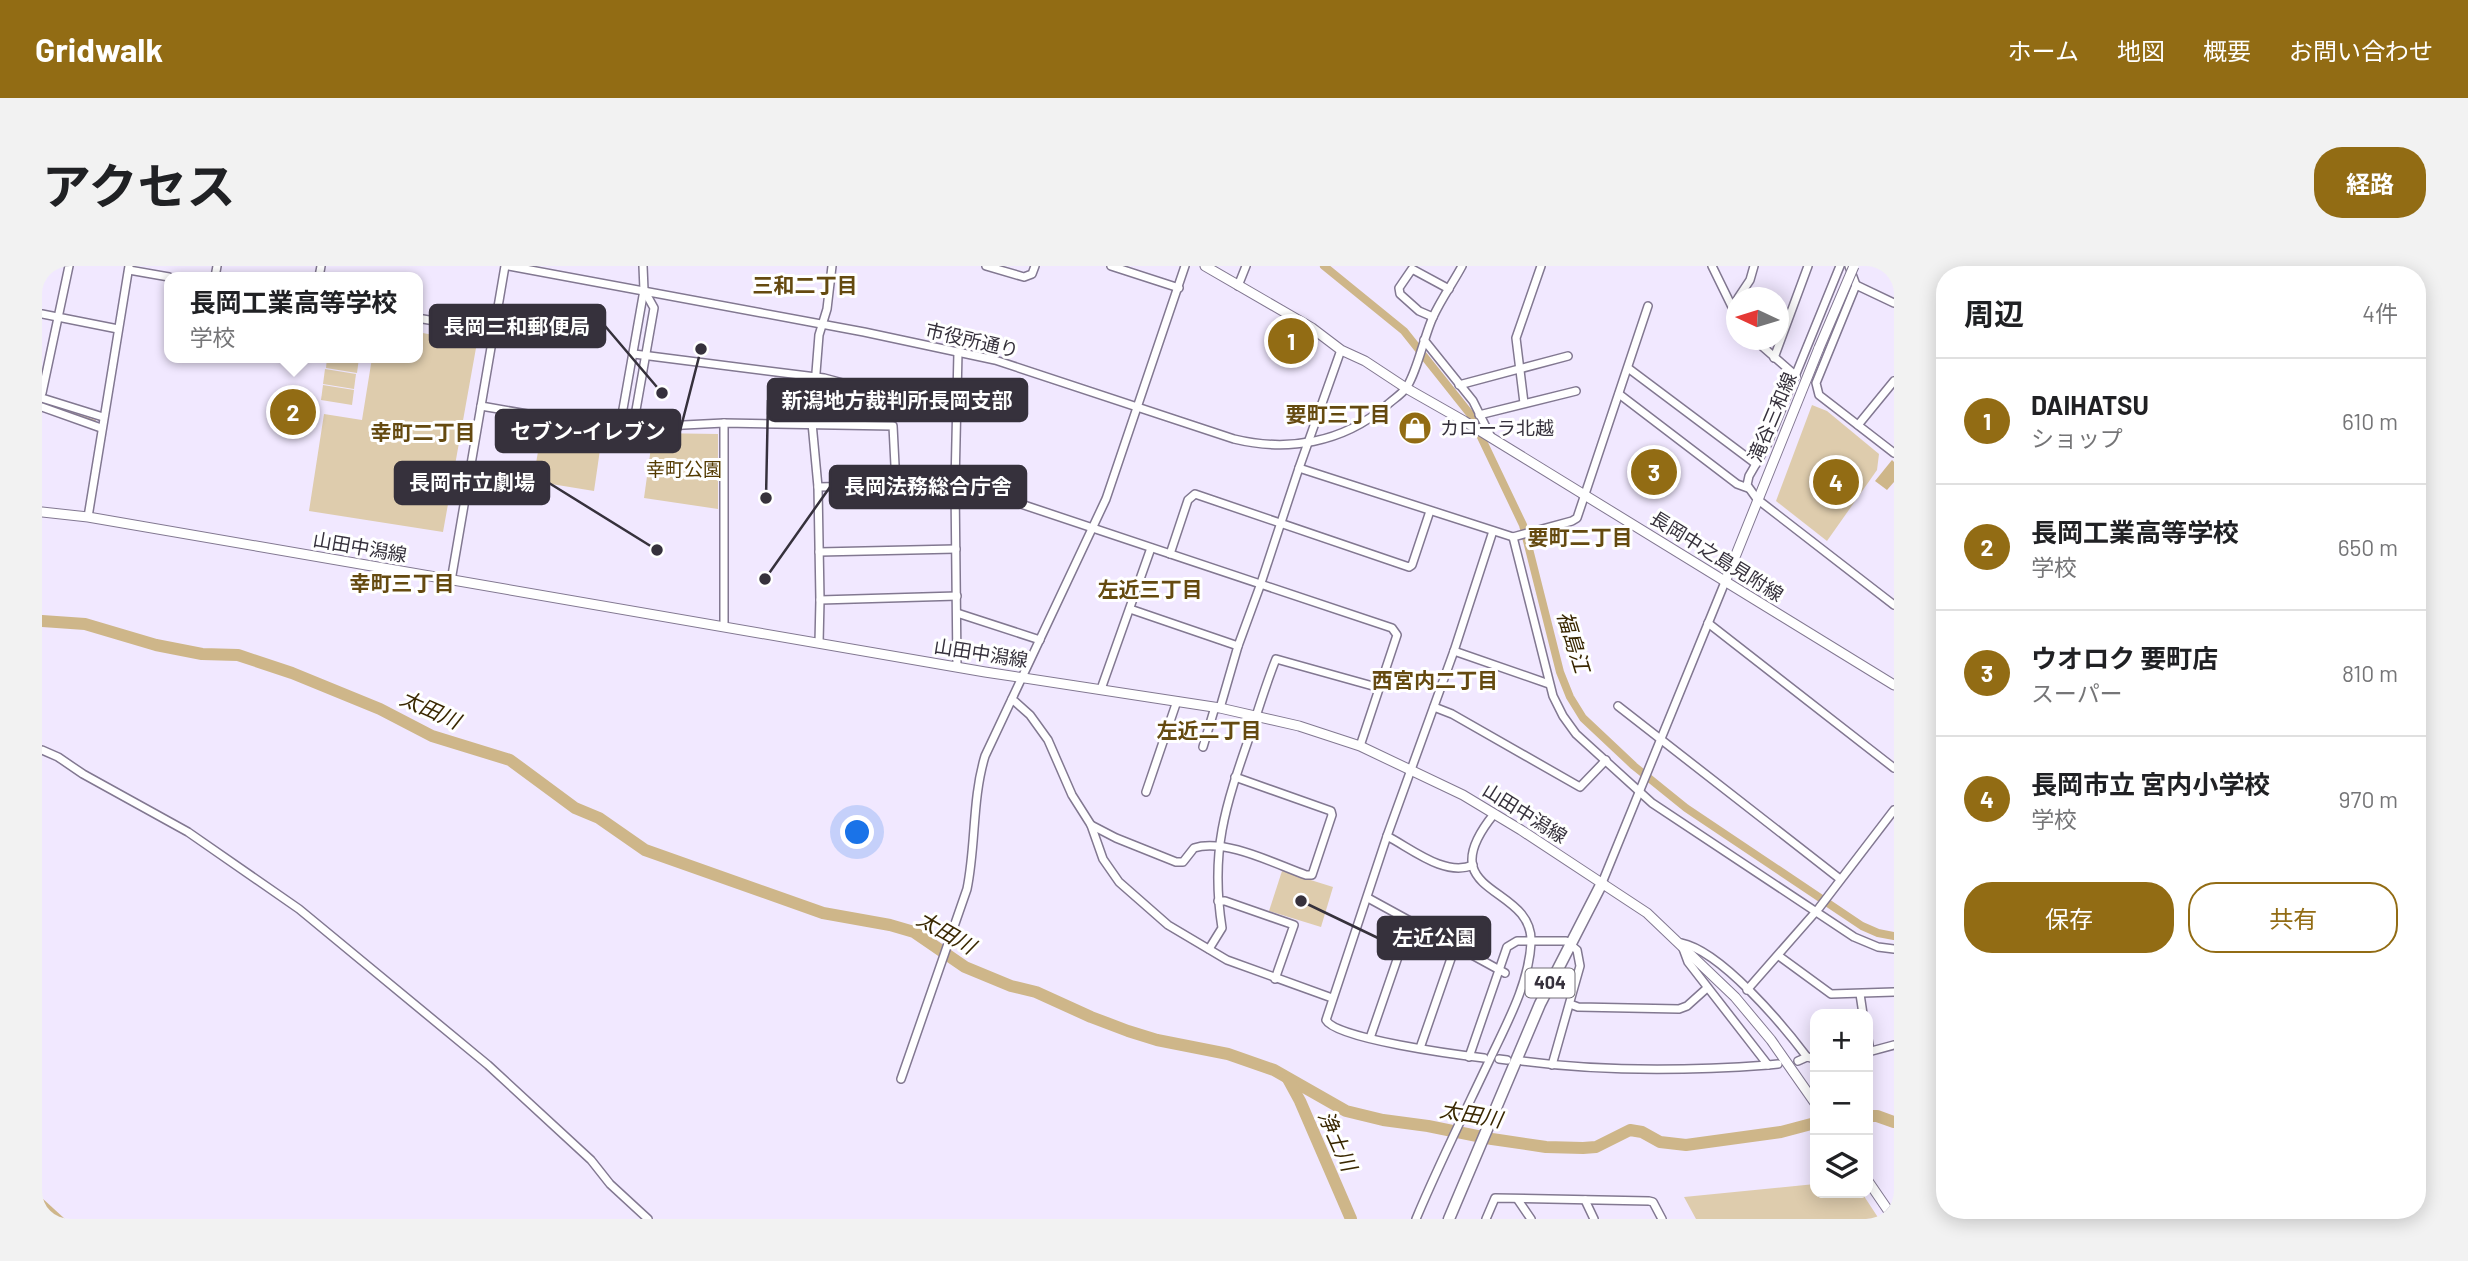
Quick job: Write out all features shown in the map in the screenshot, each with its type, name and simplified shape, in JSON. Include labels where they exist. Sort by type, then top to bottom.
[{"type":"highway","name":"404","points":[[1449,1219],[1540,1004],[1602,883]]},
{"type":"main road","points":[[1205,266],[1312,328],[1405,388]]},
{"type":"main road","name":"滝谷三和線","points":[[1725,582],[1851,266]]},
{"type":"main road","name":"長岡中之島見附線","points":[[1405,388],[1464,421],[1894,685]]},
{"type":"main road","name":"山田中潟線","points":[[42,512],[88,517],[1022,678],[1217,707],[1257,715],[1360,746],[1411,768],[1494,814],[1647,913],[1735,997],[1771,1040],[1810,1096]]},
{"type":"main road","points":[[1873,1188],[1894,1219]]},
{"type":"street","points":[[69,266],[42,396],[103,417]]},
{"type":"street","points":[[451,581],[507,266]]},
{"type":"street","name":"市役所通り","points":[[507,266],[958,352],[1026,369],[1137,408],[1250,443],[1308,443],[1339,434],[1362,424],[1405,388]]},
{"type":"street","points":[[620,426],[644,290],[643,266]]},
{"type":"street","points":[[819,643],[818,487],[812,423],[820,335],[832,266]]},
{"type":"street","points":[[986,266],[1024,277],[1032,274],[1035,266]]},
{"type":"street","points":[[1111,266],[1179,288]]},
{"type":"street","points":[[901,1079],[961,908],[972,864],[985,756],[1106,499],[1185,266]]},
{"type":"street","points":[[1238,286],[1246,266]]},
{"type":"street","points":[[1405,388],[1433,317],[1462,266]]},
{"type":"street","points":[[1524,404],[1517,335],[1541,266]]},
{"type":"street","points":[[1712,266],[1726,287]]},
{"type":"street","points":[[1744,287],[1754,266]]},
{"type":"street","points":[[1774,358],[1808,266]]},
{"type":"street","points":[[1748,488],[1747,481],[1767,445],[1840,266]]},
{"type":"street","points":[[1851,266],[1856,285],[1816,383],[1819,395],[1894,453]]},
{"type":"street","points":[[88,517],[129,268],[164,276]]},
{"type":"street","points":[[1433,317],[1419,311],[1400,294],[1399,288],[1412,269],[1449,289]]},
{"type":"street","points":[[1856,285],[1894,303]]},
{"type":"street","points":[[633,427],[654,308],[644,290]]},
{"type":"street","points":[[1299,468],[1493,531],[1516,536],[1572,521],[1577,518],[1648,306]]},
{"type":"street","points":[[42,314],[118,329]]},
{"type":"street","points":[[423,319],[494,331]]},
{"type":"street","points":[[1423,343],[1473,401],[1489,437]]},
{"type":"street","points":[[1203,747],[1341,349]]},
{"type":"street","points":[[1766,350],[1796,376]]},
{"type":"street","points":[[957,667],[955,484],[958,352]]},
{"type":"street","points":[[634,354],[816,377],[958,414]]},
{"type":"street","points":[[1459,385],[1568,356]]},
{"type":"street","points":[[1628,368],[1756,464]]},
{"type":"street","points":[[1858,425],[1894,381]]},
{"type":"street","points":[[1479,415],[1576,391]]},
{"type":"street","points":[[1619,394],[1737,484],[1748,488],[1757,499],[1894,605]]},
{"type":"street","points":[[481,406],[602,426],[724,423],[893,426],[896,485]]},
{"type":"street","points":[[42,407],[101,428]]},
{"type":"street","points":[[724,423],[724,626]]},
{"type":"street","points":[[818,487],[955,484],[973,488],[1392,628],[1397,635],[1360,746]]},
{"type":"street","points":[[1170,554],[1188,500],[1195,494],[1409,567],[1412,565],[1430,511]]},
{"type":"street","points":[[1484,1058],[1370,1038],[1327,1024],[1326,1015],[1454,651],[1493,531]]},
{"type":"street","points":[[1516,536],[1549,684],[1557,706],[1569,725],[1652,803],[1818,909],[1864,943],[1894,949]]},
{"type":"street","points":[[1101,690],[1151,548]]},
{"type":"street","points":[[819,552],[956,549]]},
{"type":"street","points":[[1602,883],[1725,582]]},
{"type":"street","points":[[820,600],[957,596]]},
{"type":"street","points":[[1130,609],[1238,646]]},
{"type":"street","points":[[957,613],[1040,640]]},
{"type":"street","points":[[1707,623],[1894,768]]},
{"type":"street","points":[[1454,651],[1549,684]]},
{"type":"street","points":[[1209,949],[1222,928],[1218,901],[1219,845],[1224,811],[1276,659],[1380,688]]},
{"type":"street","points":[[1012,699],[1030,715],[1048,740],[1072,795],[1091,825],[1103,859],[1119,882],[1168,925],[1237,966],[1332,998]]},
{"type":"street","points":[[1146,792],[1177,701]]},
{"type":"street","points":[[1618,706],[1840,879]]},
{"type":"street","points":[[1434,707],[1452,714],[1580,787],[1606,760]]},
{"type":"street","points":[[42,750],[188,832],[299,909],[488,1065],[591,1160],[610,1184],[648,1219]]},
{"type":"street","points":[[1091,825],[1176,862],[1183,862],[1194,848],[1210,844],[1312,875],[1331,811],[1235,777]]},
{"type":"street","points":[[1747,990],[1818,909],[1894,810]]},
{"type":"street","points":[[1416,1219],[1515,1002],[1529,956],[1530,930],[1523,915],[1485,886],[1477,877],[1473,866],[1472,853],[1479,832],[1494,814]]},
{"type":"street","points":[[1387,836],[1446,867],[1461,869],[1473,866]]},
{"type":"street","points":[[1368,898],[1501,971]]},
{"type":"street","points":[[1218,901],[1225,901],[1294,925],[1275,979]]},
{"type":"street","points":[[1370,1038],[1410,922]]},
{"type":"street","points":[[1469,1057],[1501,971],[1507,947],[1517,941],[1561,941],[1571,943],[1580,958],[1580,967],[1552,1065]]},
{"type":"street","points":[[1681,943],[1688,962],[1769,1065]]},
{"type":"street","points":[[1681,943],[1699,948],[1716,961],[1810,1057]]},
{"type":"street","points":[[1420,1048],[1455,947]]},
{"type":"street","points":[[1779,956],[1831,994],[1894,992]]},
{"type":"street","points":[[1570,1004],[1578,1007],[1679,1009],[1687,1006],[1707,988]]},
{"type":"street","points":[[1860,994],[1862,1009]]},
{"type":"street","points":[[1873,1050],[1894,1045]]},
{"type":"street","points":[[1798,1061],[1810,1058]]},
{"type":"street","points":[[1522,1061],[1552,1065],[1671,1069],[1778,1064]]},
{"type":"street","points":[[1486,1219],[1495,1198],[1649,1201],[1653,1202],[1662,1219]]},
{"type":"street","points":[[1518,1199],[1531,1219]]},
{"type":"street","points":[[1585,1200],[1594,1219]]},
{"type":"green space","points":[[423,333],[473,342],[476,348],[443,532],[309,511],[324,414],[362,420],[371,363],[423,363]]},
{"type":"green space","points":[[326,363],[358,363],[357,373],[326,368]]},
{"type":"green space","points":[[325,369],[356,374],[354,389],[323,384]]},
{"type":"green space","points":[[323,385],[354,390],[352,405],[321,400]]},
{"type":"green space","points":[[1812,405],[1827,411],[1879,454],[1877,470],[1827,541],[1776,501]]},
{"type":"green space","points":[[545,426],[602,436],[594,491],[533,481],[542,428]]},
{"type":"green space","name":"幸町公園","points":[[653,433],[718,434],[718,509],[644,498]]},
{"type":"green space","points":[[1282,871],[1333,887],[1321,927],[1269,911]]},
{"type":"green space","points":[[1810,1184],[1810,1198],[1865,1198],[1879,1219],[1696,1219],[1684,1197]]},
{"type":"shaded area","points":[[1892,460],[1894,482],[1887,490],[1875,481]]},
{"type":"shaded area","points":[[42,1198],[65,1219],[42,1219]]},
{"type":"waterway","name":"福島江","points":[[1324,266],[1404,331],[1470,414],[1523,525],[1560,672],[1570,697],[1583,718],[1634,766],[1686,808],[1862,926],[1894,936]]},
{"type":"waterway","points":[[56,408],[95,421]]},
{"type":"waterway","name":"太田川","points":[[42,621],[85,624],[156,645],[202,654],[238,655],[292,673],[380,709],[432,736],[510,760],[575,808],[599,818],[645,850],[823,913],[914,932],[965,967],[1011,986],[1036,992],[1128,1031],[1157,1040],[1228,1054],[1274,1070],[1346,1111],[1383,1120],[1546,1147],[1596,1147],[1630,1130],[1642,1132],[1660,1142],[1686,1145],[1781,1132],[1810,1124]]},
{"type":"waterway","name":"浄土川","points":[[1288,1079],[1351,1219]]},
{"type":"waterway","name":"太田川","points":[[1873,1116],[1894,1122]]},
{"type":"railway","points":[[1886,266],[1894,273]]},
{"type":"place","name":"DAIHATSU","points":[[1291,341]]},
{"type":"place","name":"セブン-イレブン","points":[[701,349]]},
{"type":"place","name":"長岡三和郵便局","points":[[662,393]]},
{"type":"place","name":"長岡工業高等学校","points":[[293,412]]},
{"type":"place","name":"カローラ北越","points":[[1415,428]]},
{"type":"place","name":"ウオロク 要町店","points":[[1654,472]]},
{"type":"place","name":"長岡市立 宮内小学校","points":[[1836,482]]},
{"type":"place","name":"新潟地方裁判所長岡支部","points":[[766,498]]},
{"type":"place","name":"長岡市立劇場","points":[[657,550]]},
{"type":"place","name":"長岡法務総合庁舎","points":[[765,579]]},
{"type":"place","name":"左近公園","points":[[1301,901]]},
{"type":"district","name":"三和二丁目","points":[[805,286]]},
{"type":"district","name":"要町三丁目","points":[[1338,415]]},
{"type":"district","name":"幸町二丁目","points":[[423,433]]},
{"type":"district","name":"要町二丁目","points":[[1580,538]]},
{"type":"district","name":"幸町三丁目","points":[[402,584]]},
{"type":"district","name":"左近三丁目","points":[[1150,590]]},
{"type":"district","name":"西宮内二丁目","points":[[1435,681]]},
{"type":"district","name":"左近二丁目","points":[[1209,731]]}]
